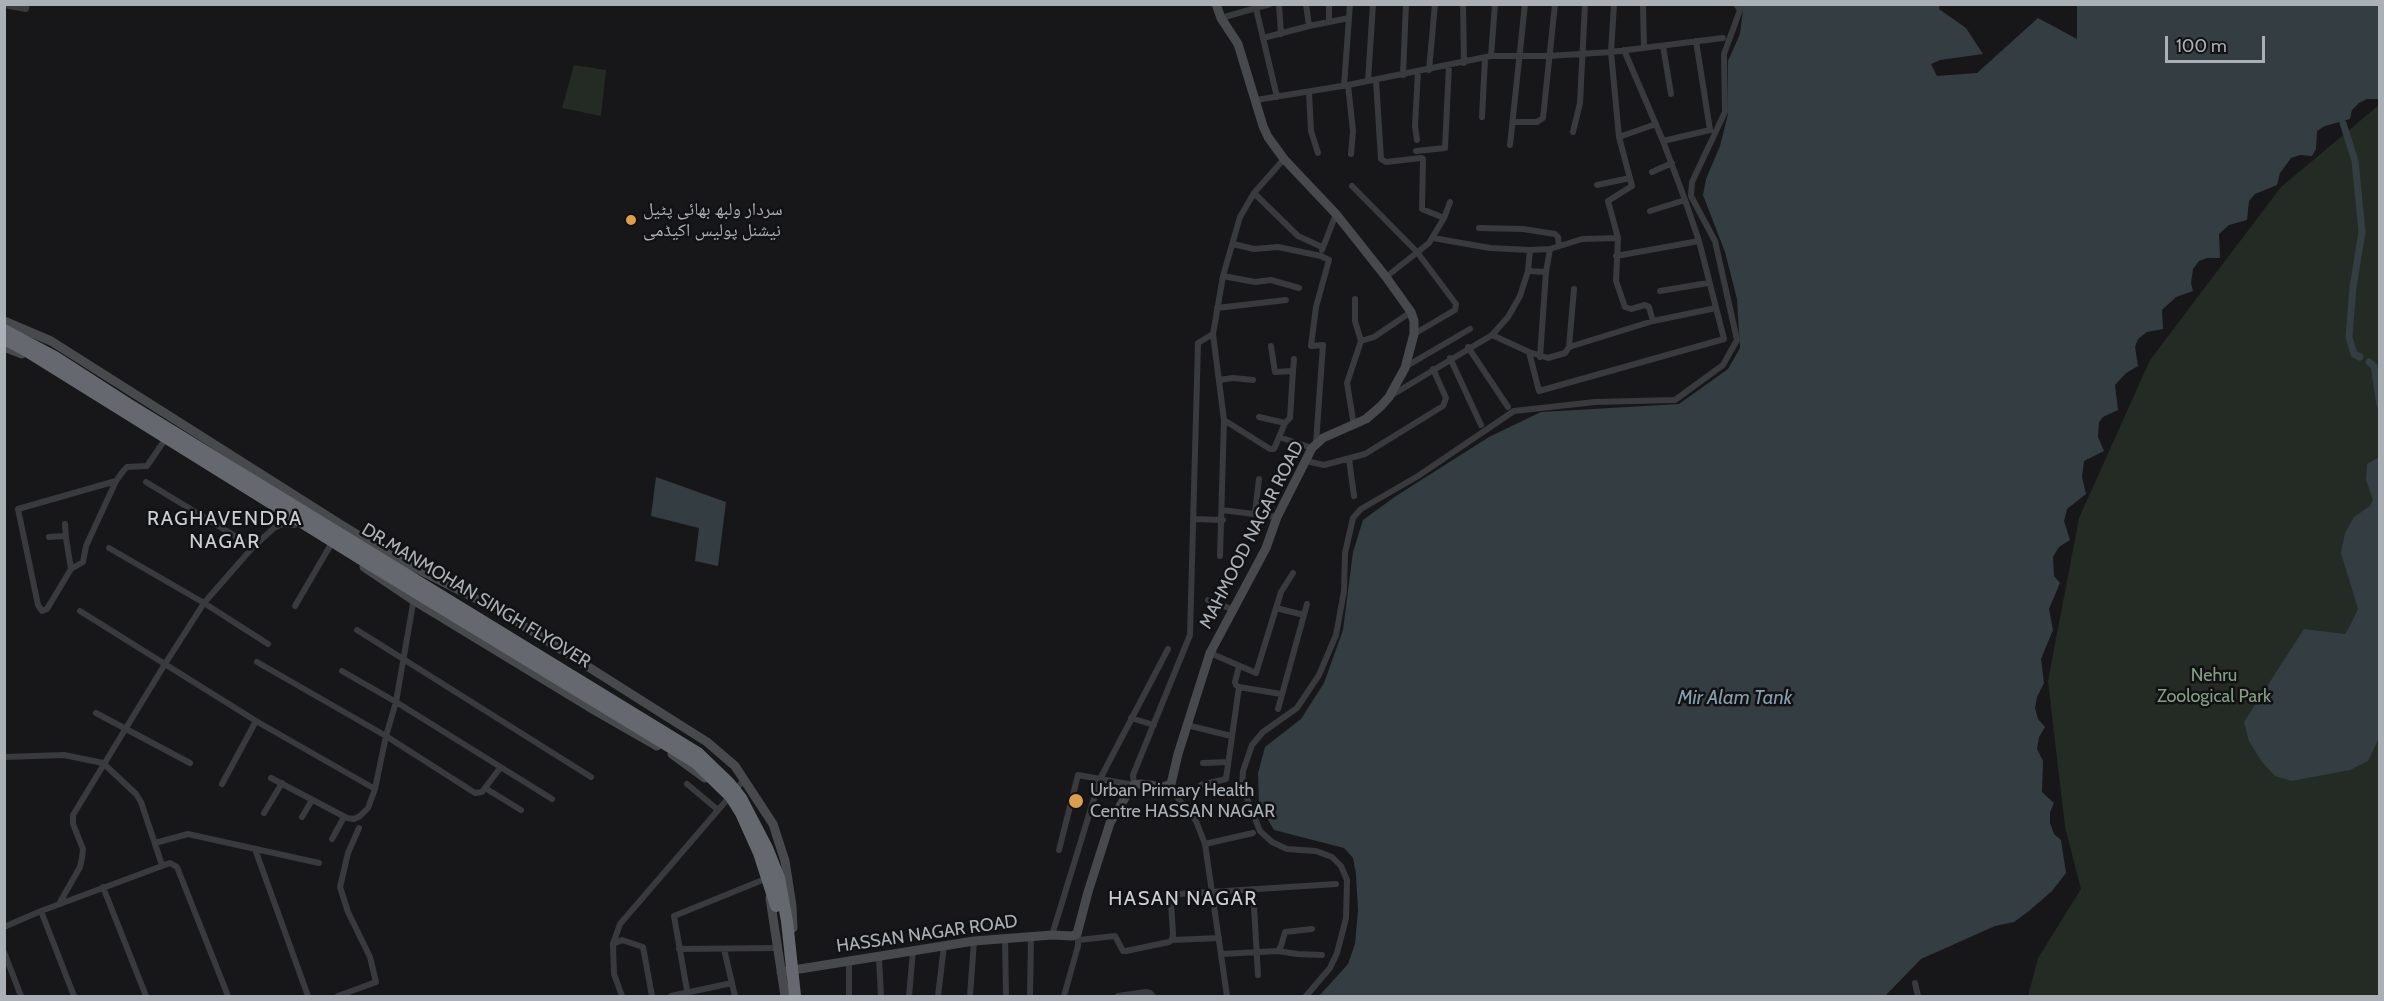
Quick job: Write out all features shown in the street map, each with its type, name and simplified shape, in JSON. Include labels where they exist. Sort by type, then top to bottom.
[{"type":"highway","name":"DR.MANMOHAN SINGH FLYOVER","points":[[4,330],[55,357],[698,753],[741,798],[757,826],[775,868],[787,921],[796,996]]},
{"type":"highway","name":"DR.MANMOHAN SINGH FLYOVER","points":[[4,339],[695,762],[731,797],[759,853],[774,893],[787,996]]},
{"type":"street","points":[[4,6],[26,9],[27,4]]},
{"type":"street","name":"MAHMOOD NAGAR ROAD","points":[[1168,786],[1173,778],[1187,724],[1210,653],[1266,548],[1277,517],[1314,445],[1366,419],[1389,397],[1405,368],[1414,334],[1411,312],[1386,277],[1336,214],[1284,159],[1263,126],[1238,44],[1221,18],[1216,4]]},
{"type":"street","points":[[1221,18],[1255,6],[1270,4]]},
{"type":"street","points":[[1279,4],[1281,34]]},
{"type":"street","points":[[1306,4],[1309,26]]},
{"type":"street","points":[[1329,4],[1329,22]]},
{"type":"street","points":[[1350,4],[1346,85],[1352,125],[1352,153]]},
{"type":"street","points":[[1368,81],[1373,4]]},
{"type":"street","points":[[1403,75],[1406,4]]},
{"type":"street","points":[[1429,70],[1435,4]]},
{"type":"street","points":[[1463,4],[1464,63]]},
{"type":"street","points":[[1482,117],[1495,4]]},
{"type":"street","points":[[1510,145],[1525,4]]},
{"type":"street","points":[[1513,122],[1537,122],[1543,118],[1555,4]]},
{"type":"street","points":[[1573,132],[1580,103],[1585,4]]},
{"type":"street","points":[[1614,4],[1611,51],[1619,137],[1632,186],[1608,201],[1618,238],[1616,281],[1625,307],[1631,309],[1645,304],[1649,307],[1653,321]]},
{"type":"street","points":[[1306,996],[1330,968],[1338,953],[1346,918],[1347,880],[1341,866],[1332,857],[1316,851],[1287,849],[1272,842],[1260,831],[1242,786],[1243,771],[1252,745],[1263,732],[1297,708],[1319,675],[1336,634],[1344,591],[1345,553],[1353,518],[1361,509],[1418,476],[1514,411],[1595,402],[1675,400],[1723,365],[1737,340],[1715,241],[1691,196],[1692,182],[1725,112],[1724,54],[1740,10],[1736,4]]},
{"type":"street","points":[[1643,5],[1644,48]]},
{"type":"street","points":[[1255,6],[1277,97]]},
{"type":"street","points":[[1263,38],[1349,18]]},
{"type":"street","points":[[1256,100],[1488,58],[1581,54],[1723,38]]},
{"type":"street","points":[[1663,141],[1710,130],[1696,41]]},
{"type":"street","points":[[1663,46],[1671,94]]},
{"type":"street","points":[[1529,352],[1539,391],[1724,339],[1699,241],[1685,200],[1663,141],[1624,50]]},
{"type":"street","points":[[1416,151],[1445,148],[1449,65]]},
{"type":"street","points":[[1417,140],[1415,126],[1418,71]]},
{"type":"street","points":[[1376,80],[1381,159],[1386,162],[1423,159],[1422,209],[1444,218]]},
{"type":"street","points":[[1309,92],[1311,131],[1318,153]]},
{"type":"street","points":[[1619,137],[1656,124]]},
{"type":"street","points":[[1220,556],[1224,420],[1213,334],[1217,308],[1223,276],[1240,217],[1254,194],[1284,159]]},
{"type":"street","points":[[1652,172],[1672,164]]},
{"type":"street","points":[[1597,185],[1630,178]]},
{"type":"street","points":[[1352,186],[1417,252],[1456,307],[1455,310],[1414,334]]},
{"type":"street","points":[[1254,194],[1298,236],[1322,247]]},
{"type":"street","points":[[1650,212],[1685,200]]},
{"type":"street","points":[[1386,277],[1433,238],[1450,202]]},
{"type":"street","points":[[1321,256],[1322,247],[1336,214]]},
{"type":"street","points":[[1479,228],[1522,229],[1554,234],[1558,237],[1559,246]]},
{"type":"street","points":[[1433,238],[1490,248],[1530,250],[1550,249],[1582,239],[1618,238]]},
{"type":"street","points":[[1616,256],[1699,241]]},
{"type":"street","points":[[1233,244],[1254,249],[1278,247],[1321,256],[1327,258],[1329,264],[1316,307],[1311,346],[1323,345],[1314,445],[1279,437]]},
{"type":"street","points":[[1540,357],[1546,272],[1550,249]]},
{"type":"street","points":[[1389,397],[1468,347],[1492,335],[1508,317],[1520,296],[1528,271],[1530,250]]},
{"type":"street","points":[[1528,271],[1546,272]]},
{"type":"street","points":[[1223,276],[1255,282],[1271,280],[1299,288]]},
{"type":"street","points":[[1660,291],[1708,283]]},
{"type":"street","points":[[1569,347],[1574,289]]},
{"type":"street","points":[[1354,426],[1347,383],[1361,341],[1355,321],[1355,299]]},
{"type":"street","points":[[1217,308],[1286,300]]},
{"type":"street","points":[[1492,335],[1540,357],[1548,358],[1558,356],[1569,347],[1653,321],[1716,308]]},
{"type":"street","points":[[1361,341],[1374,337],[1411,312]]},
{"type":"street","points":[[4,321],[51,341],[394,557],[500,611],[600,676],[693,730],[735,766],[773,824],[785,861],[792,906],[796,996]]},
{"type":"street","points":[[1405,368],[1470,329]]},
{"type":"street","points":[[1064,996],[1088,892],[1110,824],[1121,802],[1134,786],[1133,775],[1190,635],[1198,343],[1213,334]]},
{"type":"street","points":[[1271,346],[1275,372],[1293,372]]},
{"type":"street","points":[[4,347],[20,353],[413,600],[589,707],[672,754],[704,777],[727,799],[746,831],[765,879],[771,902],[776,948],[787,996]]},
{"type":"street","points":[[1468,347],[1508,408]]},
{"type":"street","points":[[1450,358],[1480,425]]},
{"type":"street","points":[[1224,420],[1270,449],[1274,449],[1285,423],[1290,418],[1294,359]]},
{"type":"street","points":[[1306,461],[1324,465],[1365,454],[1446,403],[1433,369]]},
{"type":"street","points":[[1219,380],[1233,378],[1253,380]]},
{"type":"street","points":[[117,480],[18,509],[38,605],[42,611],[47,609],[71,569],[83,562],[87,546],[117,480],[127,467],[147,466],[174,417]]},
{"type":"street","points":[[1259,417],[1285,423]]},
{"type":"street","points":[[206,468],[220,447]]},
{"type":"street","points":[[1349,459],[1354,496]]},
{"type":"street","points":[[1255,513],[1259,479]]},
{"type":"street","points":[[146,482],[253,548]]},
{"type":"street","points":[[295,525],[309,503]]},
{"type":"street","points":[[1222,510],[1277,517]]},
{"type":"street","points":[[1193,519],[1222,520]]},
{"type":"street","points":[[65,524],[71,569]]},
{"type":"street","points":[[59,904],[80,867],[82,858],[83,849],[73,824],[73,815],[125,728],[204,603],[273,528],[282,524],[295,525]]},
{"type":"street","points":[[49,537],[64,536],[66,538]]},
{"type":"street","points":[[295,606],[330,546]]},
{"type":"street","points":[[109,548],[204,603],[268,644]]},
{"type":"street","points":[[272,778],[344,817],[354,819],[368,808],[375,789],[396,702],[420,570]]},
{"type":"street","points":[[1210,653],[1252,673],[1258,670],[1281,592],[1293,573]]},
{"type":"street","points":[[1208,600],[1234,610]]},
{"type":"street","points":[[1278,709],[1307,604]]},
{"type":"street","points":[[1276,608],[1304,615]]},
{"type":"street","points":[[81,611],[256,721],[375,789]]},
{"type":"street","points":[[357,630],[591,777]]},
{"type":"street","points":[[1052,935],[1100,779],[1168,649]]},
{"type":"street","points":[[257,662],[386,736],[475,794],[486,788],[500,768]]},
{"type":"street","points":[[1239,666],[1236,686],[1281,694]]},
{"type":"street","points":[[342,671],[552,799]]},
{"type":"street","points":[[1201,785],[1226,779],[1239,687]]},
{"type":"street","points":[[96,712],[190,763]]},
{"type":"street","points":[[1131,718],[1154,725]]},
{"type":"street","points":[[222,784],[256,721]]},
{"type":"street","points":[[1187,724],[1231,736]]},
{"type":"street","points":[[4,757],[64,755],[103,764],[136,794],[143,807],[162,865]]},
{"type":"street","points":[[1203,763],[1228,762]]},
{"type":"street","points":[[1059,850],[1078,775],[1134,786],[1168,786],[1196,821],[1205,844],[1227,996]]},
{"type":"street","points":[[622,996],[614,974],[613,944],[620,924],[744,780]]},
{"type":"street","points":[[264,813],[282,783]]},
{"type":"street","points":[[687,784],[718,810]]},
{"type":"street","points":[[486,788],[521,810]]},
{"type":"street","points":[[302,817],[312,800]]},
{"type":"street","points":[[332,839],[344,817]]},
{"type":"street","points":[[338,996],[376,982],[370,957],[348,912],[340,887],[348,853],[359,828]]},
{"type":"street","points":[[1205,844],[1252,833]]},
{"type":"street","points":[[155,843],[188,834],[319,863]]},
{"type":"street","points":[[255,849],[308,996]]},
{"type":"street","points":[[4,927],[170,862],[177,867],[228,996]]},
{"type":"street","points":[[687,994],[674,916],[765,879]]},
{"type":"street","points":[[1172,940],[1171,903],[1173,897],[1213,891],[1336,884]]},
{"type":"street","points":[[103,887],[146,996]]},
{"type":"street","points":[[1253,889],[1258,975]]},
{"type":"street","points":[[41,911],[74,996]]},
{"type":"street","points":[[1278,951],[1284,932],[1312,929]]},
{"type":"street","name":"HASSAN NAGAR ROAD","points":[[781,972],[974,941],[1052,935],[1078,937]]},
{"type":"street","points":[[1078,937],[1115,936],[1123,951],[1172,940],[1219,938]]},
{"type":"street","points":[[1030,996],[1031,937]]},
{"type":"street","points":[[1005,938],[1006,996]]},
{"type":"street","points":[[613,944],[622,940],[643,947],[652,996]]},
{"type":"street","points":[[970,996],[974,941]]},
{"type":"street","points":[[938,996],[944,946]]},
{"type":"street","points":[[679,949],[776,948]]},
{"type":"street","points":[[724,949],[735,996]]},
{"type":"street","points":[[909,996],[913,951]]},
{"type":"street","points":[[1222,954],[1278,951],[1322,955]]},
{"type":"street","points":[[4,952],[21,996]]},
{"type":"street","points":[[879,958],[881,996]]},
{"type":"street","points":[[849,961],[849,996]]},
{"type":"street","points":[[671,996],[732,983]]},
{"type":"street","points":[[1915,983],[1918,996]]},
{"type":"street","points":[[1118,996],[1146,992],[1153,996]]},
{"type":"green space","points":[[574,65],[606,70],[601,116],[562,108]]},
{"type":"green space","name":"Nehru Zoological Park","points":[[2379,105],[2379,996],[2028,996],[2038,958],[2081,889],[2065,827],[2048,681],[2079,518],[2150,360],[2281,187]]},
{"type":"water","name":"Mir Alam Tank","points":[[1740,5],[1940,5],[1939,9],[1966,28],[1983,54],[1940,60],[1931,64],[1937,76],[1977,73],[2038,18],[2077,39],[2077,5],[2379,5],[2379,99],[2367,99],[2359,103],[2352,110],[2350,119],[2325,126],[2317,131],[2316,149],[2312,156],[2300,155],[2291,158],[2280,173],[2277,185],[2255,194],[2249,201],[2247,220],[2229,225],[2219,234],[2220,258],[2207,258],[2199,261],[2193,269],[2191,283],[2193,291],[2176,297],[2162,310],[2163,329],[2147,332],[2138,339],[2135,347],[2138,366],[2126,373],[2115,385],[2118,410],[2103,417],[2099,422],[2098,437],[2104,451],[2084,461],[2082,477],[2086,494],[2067,509],[2064,521],[2070,540],[2059,547],[2053,557],[2054,576],[2060,583],[2049,609],[2053,630],[2041,659],[2044,683],[2037,697],[2035,708],[2038,719],[2045,727],[2039,737],[2037,749],[2043,761],[2042,792],[2054,803],[2050,812],[2050,823],[2054,834],[2061,840],[2066,873],[2052,891],[2029,911],[2014,922],[1995,926],[1921,959],[1885,996],[1319,996],[1348,964],[1355,944],[1358,911],[1353,858],[1344,848],[1274,830],[1259,805],[1258,773],[1265,747],[1301,719],[1324,683],[1343,630],[1353,552],[1363,520],[1396,496],[1489,437],[1541,412],[1679,404],[1728,369],[1740,348],[1737,299],[1725,252],[1703,195],[1706,179],[1720,146],[1728,114],[1728,61],[1740,34],[1743,10]]},
{"type":"water","points":[[2379,457],[2379,738],[2368,761],[2350,770],[2291,781],[2275,776],[2262,762],[2249,741],[2244,722],[2304,629],[2345,634],[2350,626],[2358,609],[2341,553],[2345,533],[2354,517],[2370,506],[2373,500],[2366,480],[2367,464]]},
{"type":"water","points":[[656,477],[726,502],[718,566],[695,561],[699,528],[651,516]]},
{"type":"waterway","points":[[2343,123],[2355,161],[2362,232],[2353,287],[2349,337],[2354,354],[2360,357]]},
{"type":"waterway","points":[[2369,362],[2374,366],[2380,405]]},
{"type":"place","name":"سردار ولبھ بھائی پٹیل نیشنل پولیس اکیڈمی","points":[[631,220]]},
{"type":"place","name":"Urban Primary Health Centre HASSAN NAGAR","points":[[1076,801]]},
{"type":"district","name":"RAGHAVENDRA NAGAR","points":[[225,530]]},
{"type":"district","name":"HASAN NAGAR","points":[[1183,899]]}]
